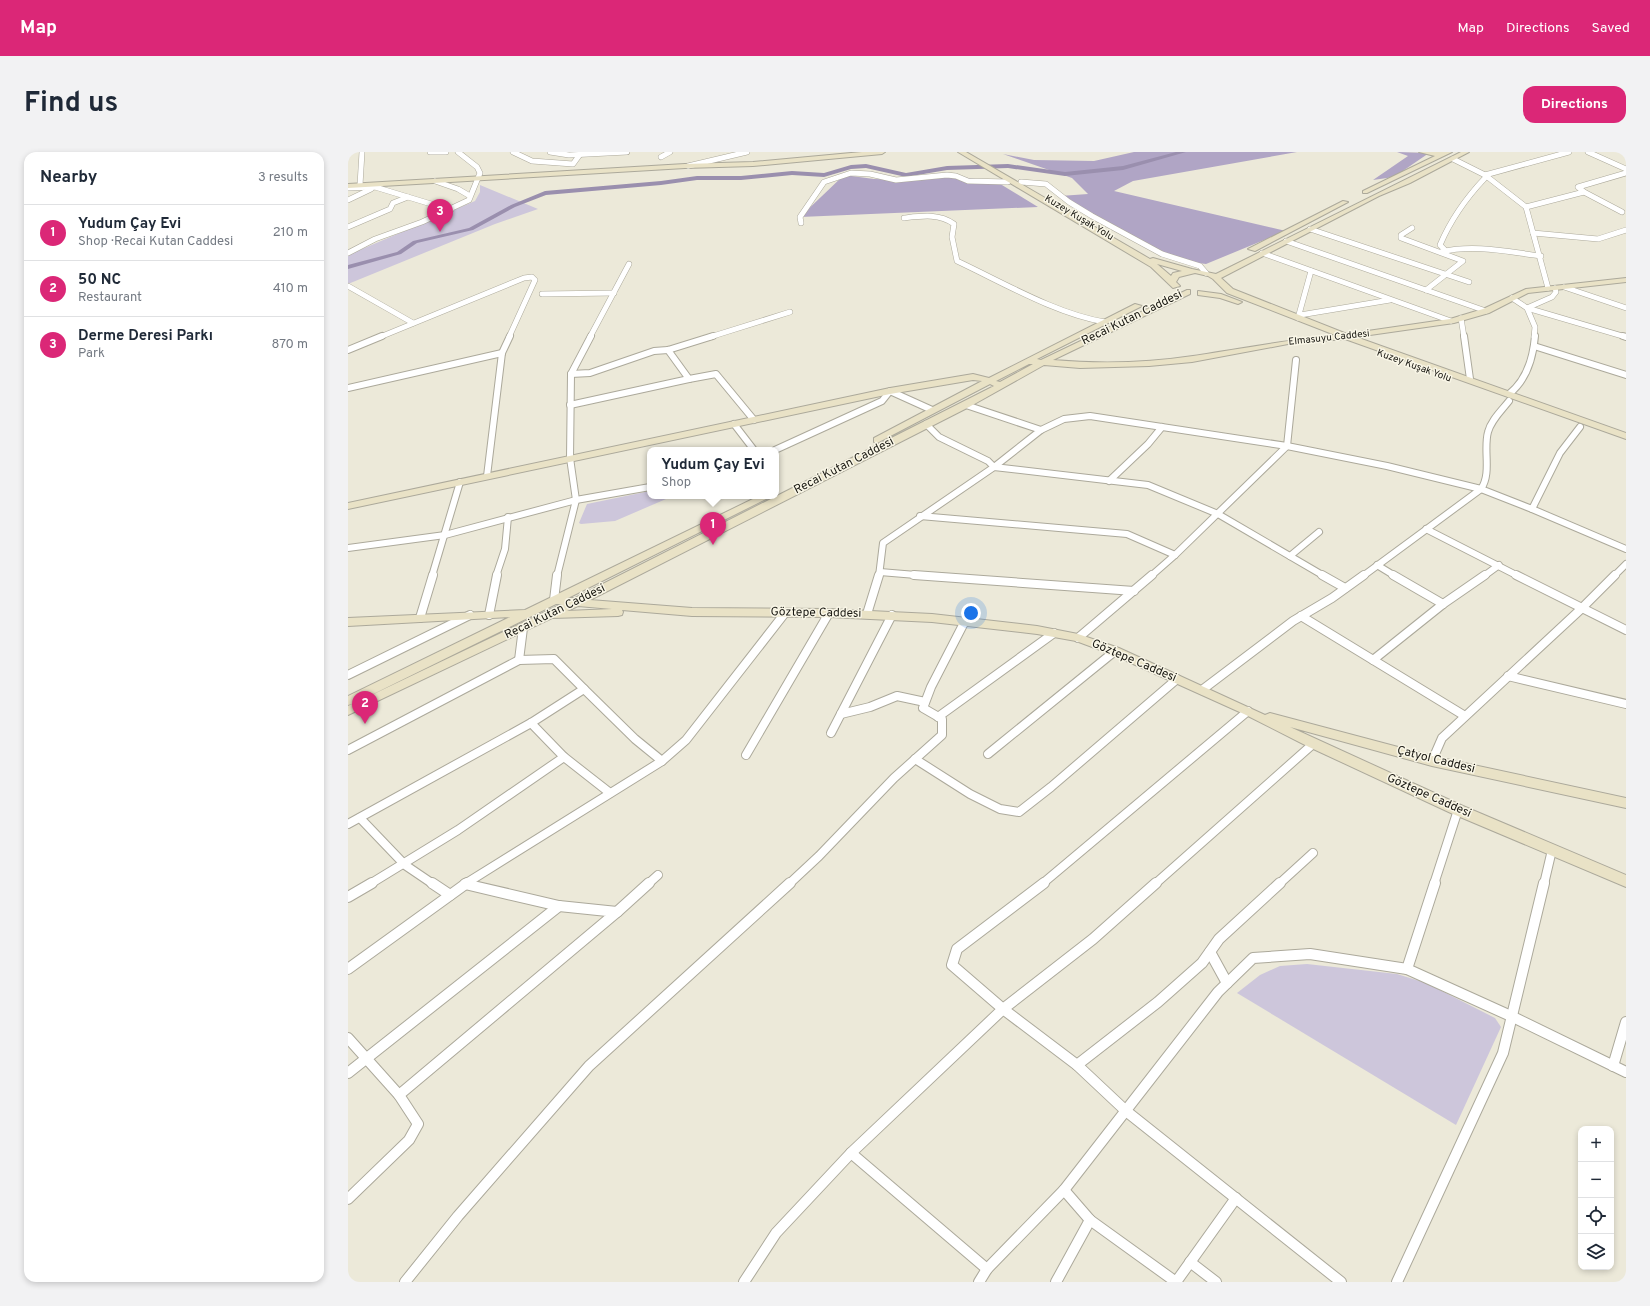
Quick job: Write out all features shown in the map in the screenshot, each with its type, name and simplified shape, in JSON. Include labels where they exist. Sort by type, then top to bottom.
[{"type":"main road","points":[[348,187],[360,185],[378,186],[478,178],[685,166],[785,162],[882,152]]},
{"type":"main road","name":"Kuzey Kuşak Yolu","points":[[961,152],[1139,253],[1161,263],[1214,276],[1230,292],[1347,336],[1470,379],[1580,427],[1626,444]]},
{"type":"main road","name":"Kuzey Kuşak Yolu","points":[[969,152],[980,162]]},
{"type":"main road","points":[[1422,152],[1444,153]]},
{"type":"main road","points":[[1201,293],[1215,290],[1214,276],[1377,195],[1408,182],[1466,152]]},
{"type":"main road","points":[[1246,252],[1444,153]]},
{"type":"main road","name":"Kuzey Kuşak Yolu","points":[[995,170],[1154,265],[1175,284]]},
{"type":"main road","name":"Recai Kutan Caddesi","points":[[779,490],[865,447],[988,380],[1105,322],[1175,284],[1176,275],[1194,271]]},
{"type":"main road","name":"Elmasuyu Caddesi","points":[[1027,361],[1080,365],[1149,363],[1192,359],[1288,342],[1334,338],[1451,321],[1486,311],[1526,291],[1626,280]]},
{"type":"main road","points":[[1175,284],[1187,292]]},
{"type":"main road","name":"Kuzey Kuşak Yolu","points":[[1187,292],[1221,296],[1334,338],[1626,436]]},
{"type":"main road","name":"Recai Kutan Caddesi","points":[[779,499],[966,405],[1043,362],[1187,292]]},
{"type":"main road","points":[[348,506],[890,391],[973,376],[988,380],[998,386]]},
{"type":"main road","name":"Recai Kutan Caddesi","points":[[348,701],[759,499]]},
{"type":"main road","name":"Recai Kutan Caddesi","points":[[348,711],[576,602],[779,499]]},
{"type":"main road","name":"Göztepe Caddesi","points":[[554,600],[692,612],[892,615],[965,621],[1054,633],[1078,638],[1115,651],[1248,711],[1313,744],[1458,810],[1626,882]]},
{"type":"main road","points":[[348,622],[529,612],[549,615],[619,612],[692,612]]},
{"type":"main road","name":"Çatyol Caddesi","points":[[1248,711],[1432,761],[1626,803]]},
{"type":"street","points":[[360,185],[362,152]]},
{"type":"street","points":[[430,152],[446,152]]},
{"type":"street","points":[[348,253],[375,239],[422,222],[465,203],[470,196],[480,173],[477,167],[458,152]]},
{"type":"street","points":[[513,152],[532,161],[573,164],[581,153]]},
{"type":"street","points":[[550,152],[569,155],[581,153],[627,152]]},
{"type":"street","points":[[661,156],[670,152]]},
{"type":"street","points":[[734,152],[739,155]]},
{"type":"street","points":[[685,166],[747,152]]},
{"type":"street","points":[[1485,175],[1569,152]]},
{"type":"street","points":[[1588,152],[1626,169]]},
{"type":"street","points":[[1542,154],[1548,157]]},
{"type":"street","points":[[1453,159],[1485,175],[1526,207],[1532,233],[1552,288],[1556,292],[1552,297],[1527,308]]},
{"type":"street","points":[[801,223],[800,217],[824,182],[851,173],[870,174],[896,180],[947,175],[956,176],[968,181],[1008,182]]},
{"type":"street","points":[[1625,212],[1584,192],[1578,187],[1626,173]]},
{"type":"street","points":[[1444,251],[1440,245],[1445,230],[1467,197],[1485,178],[1485,175]]},
{"type":"street","points":[[435,181],[458,189],[470,196]]},
{"type":"street","points":[[1021,182],[1046,184],[1069,202],[1092,216],[1162,254],[1200,266],[1214,276]]},
{"type":"street","points":[[348,187],[378,186],[451,210]]},
{"type":"street","points":[[348,200],[378,186]]},
{"type":"street","points":[[1526,207],[1584,192]]},
{"type":"street","points":[[348,227],[390,209],[393,203],[408,197]]},
{"type":"street","points":[[904,218],[938,217],[949,219],[954,224],[952,237],[958,261],[1055,307],[1086,319],[1105,322]]},
{"type":"street","points":[[1412,228],[1400,235],[1401,238],[1444,251],[1463,261],[1426,290]]},
{"type":"street","points":[[1310,229],[1469,282]]},
{"type":"street","points":[[1532,233],[1598,239],[1626,230]]},
{"type":"street","points":[[1286,241],[1486,311]]},
{"type":"street","points":[[1444,251],[1469,249],[1541,256]]},
{"type":"street","points":[[1262,253],[1451,321]]},
{"type":"street","points":[[554,600],[556,574],[576,500],[570,458],[571,374],[629,264]]},
{"type":"street","points":[[1311,271],[1299,317],[1392,300]]},
{"type":"street","points":[[348,350],[524,278],[532,277],[535,280],[502,353],[487,476]]},
{"type":"street","points":[[348,286],[413,323]]},
{"type":"street","points":[[1564,287],[1626,308]]},
{"type":"street","points":[[542,294],[614,293]]},
{"type":"street","points":[[1512,298],[1527,308],[1626,337]]},
{"type":"street","points":[[1202,690],[1301,616],[1345,588],[1481,489],[1486,482],[1486,443],[1488,432],[1491,424],[1509,397],[1520,385],[1534,346],[1535,326],[1527,308]]},
{"type":"street","points":[[571,374],[590,372],[654,351],[668,350],[790,312]]},
{"type":"street","points":[[1462,318],[1470,379]]},
{"type":"street","points":[[1534,346],[1626,375]]},
{"type":"street","points":[[668,350],[689,379]]},
{"type":"street","points":[[348,388],[502,353]]},
{"type":"street","points":[[1078,638],[1175,555],[1288,446],[1296,360]]},
{"type":"street","points":[[570,405],[716,374],[754,420]]},
{"type":"street","points":[[779,448],[882,401],[890,391],[932,410]]},
{"type":"street","points":[[966,405],[998,417],[1041,430]]},
{"type":"street","points":[[867,614],[880,572],[883,543],[920,516],[994,467],[1052,422],[1090,416],[1288,446],[1387,466],[1481,489],[1532,509],[1626,550]]},
{"type":"street","points":[[734,424],[752,447]]},
{"type":"street","points":[[926,424],[939,437],[988,461],[994,467],[1148,485],[1218,514],[1345,588]]},
{"type":"street","points":[[1109,480],[1148,444],[1162,427]]},
{"type":"street","points":[[1532,509],[1560,453],[1580,427]]},
{"type":"street","points":[[420,618],[460,482]]},
{"type":"street","points":[[348,548],[444,535],[576,500],[647,488]]},
{"type":"street","points":[[920,516],[1127,534],[1175,555]]},
{"type":"street","points":[[489,615],[495,580],[505,549],[508,517]]},
{"type":"street","points":[[1426,529],[1499,565],[1581,609],[1626,630]]},
{"type":"street","points":[[1290,556],[1319,532]]},
{"type":"street","points":[[1432,761],[1442,738],[1581,609],[1626,564]]},
{"type":"street","points":[[1377,565],[1443,604]]},
{"type":"street","points":[[1373,660],[1443,604],[1499,565]]},
{"type":"street","points":[[880,572],[1134,591]]},
{"type":"street","points":[[348,969],[465,884],[662,761],[686,740],[785,613]]},
{"type":"street","points":[[746,755],[829,613]]},
{"type":"street","points":[[831,733],[892,615]]},
{"type":"street","points":[[348,675],[470,616]]},
{"type":"street","points":[[1301,616],[1466,716]]},
{"type":"street","points":[[405,1282],[458,1216],[589,1066],[742,928],[819,856],[894,778],[942,735],[942,719],[923,708],[931,687],[965,621]]},
{"type":"street","points":[[519,660],[523,628]]},
{"type":"street","points":[[938,717],[1054,633]]},
{"type":"street","points":[[988,754],[1115,651]]},
{"type":"street","points":[[348,750],[519,660],[554,659],[635,739],[662,761]]},
{"type":"street","points":[[1508,676],[1626,704]]},
{"type":"street","points":[[915,759],[970,794],[1000,809],[1019,812],[1051,787],[1177,679]]},
{"type":"street","points":[[348,824],[531,723],[584,689]]},
{"type":"street","points":[[841,714],[870,707],[897,696],[925,702]]},
{"type":"street","points":[[1248,711],[1058,872],[957,949],[952,966],[1003,1009],[1077,1065],[1126,1111],[1236,1198],[1333,1280]]},
{"type":"street","points":[[531,723],[564,757],[610,793]]},
{"type":"street","points":[[744,1282],[776,1233],[851,1153],[1003,1009],[1093,939],[1313,744]]},
{"type":"street","points":[[348,897],[405,865],[564,757]]},
{"type":"street","points":[[1407,969],[1458,810]]},
{"type":"street","points":[[360,818],[405,865],[450,895]]},
{"type":"street","points":[[1397,1282],[1503,1053],[1552,850]]},
{"type":"street","points":[[1077,1065],[1158,1002],[1202,963],[1219,939],[1313,853]]},
{"type":"street","points":[[399,1095],[617,912],[658,875]]},
{"type":"street","points":[[465,884],[559,906],[617,912]]},
{"type":"street","points":[[348,1073],[559,906]]},
{"type":"street","points":[[1210,952],[1227,983]]},
{"type":"street","points":[[979,1282],[987,1269],[1064,1190],[1218,992],[1253,958],[1310,954],[1407,969],[1513,1016],[1626,1072]]},
{"type":"street","points":[[1613,1066],[1626,1022]]},
{"type":"street","points":[[348,1038],[399,1095],[418,1124],[409,1140],[348,1199]]},
{"type":"street","points":[[851,1153],[987,1269]]},
{"type":"street","points":[[1064,1190],[1090,1220],[1176,1282],[1236,1198]]},
{"type":"street","points":[[1056,1282],[1090,1220]]},
{"type":"street","points":[[1190,1262],[1216,1282]]},
{"type":"shaded area","points":[[1134,152],[1297,152],[1133,181],[1114,191],[1286,231],[1206,264],[1175,260],[1060,196],[1088,194],[1072,178],[1003,154],[1034,160],[1094,161]]},
{"type":"shaded area","points":[[1397,152],[1429,153],[1394,177],[1373,180],[1408,156]]},
{"type":"shaded area","points":[[844,175],[874,179],[907,180],[947,175],[997,182],[1038,207],[800,217]]},
{"type":"shaded area","points":[[480,185],[538,209],[495,224],[348,284],[348,255],[475,201],[480,192]]},
{"type":"shaded area","points":[[647,492],[647,499],[666,499],[615,521],[581,524],[579,523],[587,504]]},
{"type":"shaded area","points":[[1307,964],[1397,974],[1426,983],[1495,1018],[1501,1027],[1456,1125],[1237,993],[1260,975],[1280,966]]},
{"type":"waterway","points":[[348,267],[399,253],[415,242],[471,229],[513,206],[545,193],[661,183],[697,178],[741,178],[792,173],[824,175],[851,167],[866,166],[906,175],[947,168],[1008,166],[1065,174],[1123,168],[1183,152]]},
{"type":"place","name":"Derme Deresi Parkı","points":[[440,232]]},
{"type":"place","name":"Yudum Çay Evi","points":[[713,545]]},
{"type":"place","name":"50 NC","points":[[365,724]]}]
